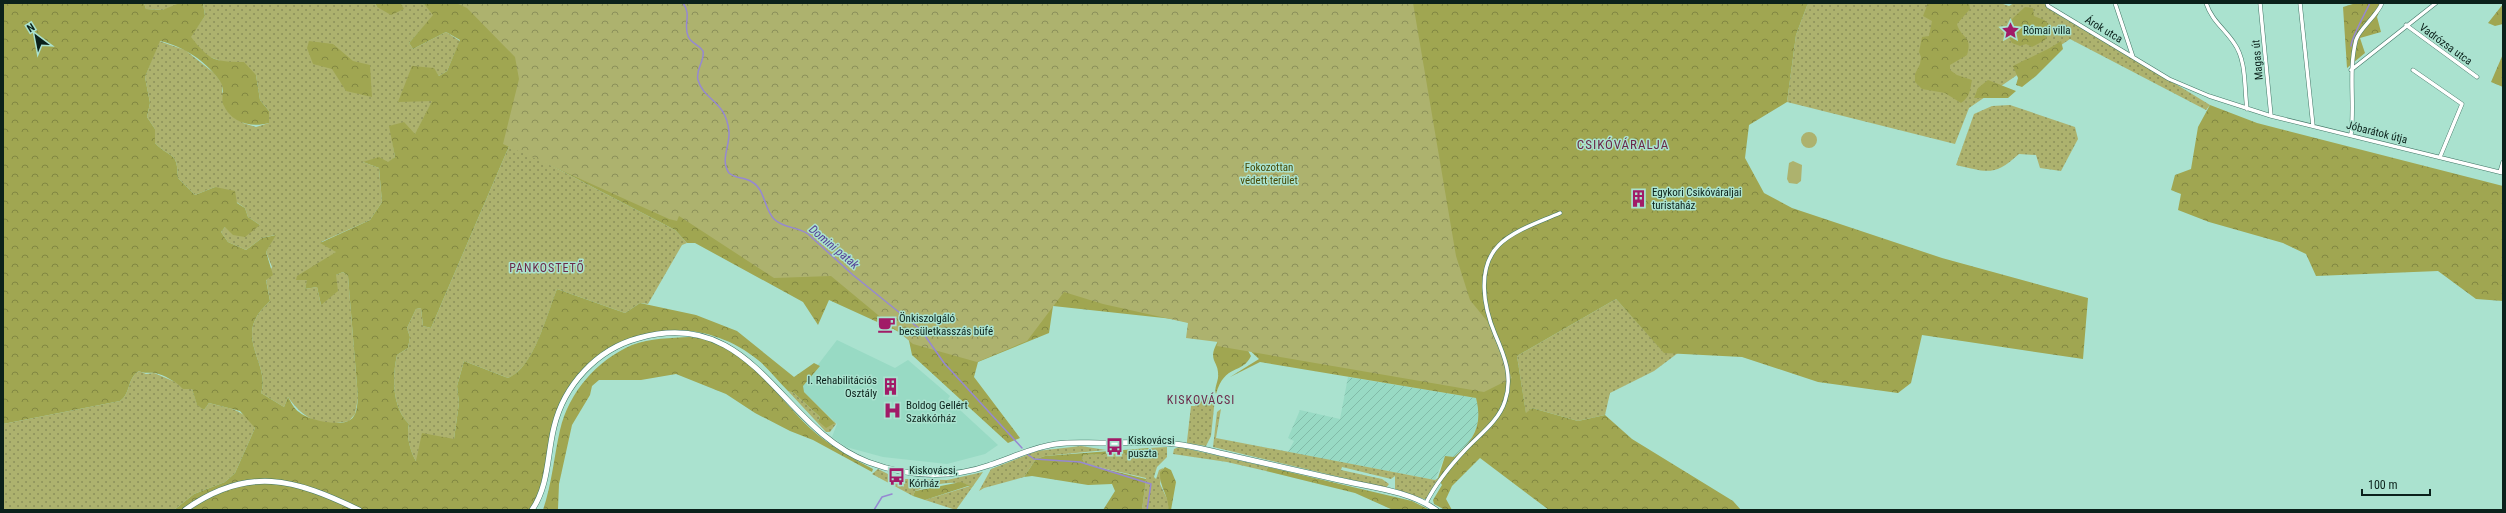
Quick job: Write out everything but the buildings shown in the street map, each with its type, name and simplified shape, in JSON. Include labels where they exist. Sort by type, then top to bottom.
[{"type":"main road","points":[[532,510],[543,489],[558,413],[567,394],[580,376],[602,355],[623,344],[651,335],[679,332],[702,335],[721,342],[741,354],[757,367],[808,421],[829,440],[851,454],[885,469],[922,475],[955,474],[988,466],[1032,449],[1059,443],[1169,443],[1382,490],[1426,503],[1436,510]]},
{"type":"main road","points":[[185,510],[201,499],[224,489],[249,483],[268,481],[289,483],[315,489],[359,510]]},
{"type":"street","name":"Árok utca","points":[[2047,3],[2048,6],[2169,79],[2209,96],[2247,109]]},
{"type":"street","points":[[2115,3],[2133,57]]},
{"type":"street","points":[[2206,3],[2210,16],[2234,44],[2243,67],[2247,109]]},
{"type":"street","name":"Magas út","points":[[2260,3],[2271,116]]},
{"type":"street","points":[[2300,3],[2313,126]]},
{"type":"street","points":[[2351,135],[2350,78],[2356,39],[2376,15],[2382,3]]},
{"type":"street","points":[[2352,70],[2406,25],[2436,3]]},
{"type":"street","name":"Vadrózsa utca","points":[[2406,25],[2477,77]]},
{"type":"street","points":[[2413,70],[2462,104],[2440,157]]},
{"type":"street","name":"Jóbarátok útja","points":[[2247,109],[2501,173]]},
{"type":"street","points":[[2501,173],[2503,162]]},
{"type":"street","points":[[1426,503],[1443,474],[1500,414],[1507,396],[1509,380],[1507,363],[1489,321],[1484,299],[1485,281],[1492,255],[1500,244],[1516,234],[1560,213]]},
{"type":"shaded area","name":"Boldog Gellért Szakkórház","points":[[837,340],[895,368],[908,360],[950,396],[948,399],[998,445],[985,454],[947,464],[883,457],[846,447],[832,437],[837,424],[800,388]]},
{"type":"shaded area","points":[[1348,377],[1476,398],[1480,411],[1477,426],[1470,443],[1454,457],[1445,456],[1435,480],[1288,452],[1294,441],[1288,438],[1300,410],[1340,419]]},
{"type":"green space","points":[[3,3],[144,3],[146,9],[162,10],[180,3],[203,3],[205,16],[191,37],[203,51],[213,58],[226,61],[244,62],[256,75],[260,100],[269,111],[269,123],[255,125],[236,120],[231,116],[223,104],[222,85],[216,75],[202,62],[186,51],[169,43],[160,41],[145,77],[150,103],[147,117],[155,129],[155,143],[175,159],[178,178],[195,195],[215,187],[235,191],[237,203],[245,208],[248,217],[260,225],[245,237],[233,235],[225,227],[221,232],[228,242],[246,250],[262,238],[276,235],[266,252],[273,275],[266,280],[270,301],[256,318],[252,337],[262,375],[263,384],[261,393],[284,407],[288,397],[296,409],[303,415],[324,422],[339,423],[350,420],[354,416],[357,407],[358,398],[348,276],[343,272],[336,275],[338,291],[321,305],[317,287],[305,289],[307,280],[296,280],[297,276],[336,252],[320,243],[370,220],[382,202],[379,168],[363,162],[379,157],[388,162],[395,157],[389,126],[404,122],[415,134],[432,101],[398,102],[412,66],[434,68],[439,76],[447,71],[460,40],[446,32],[413,49],[409,43],[433,15],[423,3],[1808,3],[1796,35],[1787,102],[1749,125],[1745,158],[1764,193],[1792,208],[1942,258],[2088,298],[2083,359],[1922,335],[1911,383],[1898,393],[1818,382],[1742,357],[1664,353],[1616,299],[1517,356],[1526,413],[1532,408],[1578,421],[1605,415],[1632,439],[1733,501],[1741,510],[1549,510],[1480,458],[1452,486],[1446,499],[1452,510],[1445,510],[1434,504],[1433,500],[1442,485],[1438,478],[1445,456],[1454,457],[1472,438],[1478,416],[1476,398],[1260,362],[1230,377],[1259,359],[1246,347],[1251,356],[1243,366],[1229,373],[1224,378],[1216,394],[1215,388],[1218,372],[1213,356],[1216,345],[1221,336],[1217,329],[1173,319],[1053,306],[1049,333],[978,362],[974,377],[1020,438],[1008,443],[912,355],[908,336],[829,300],[818,325],[803,302],[695,243],[687,243],[675,230],[510,144],[431,328],[423,326],[421,308],[416,309],[407,328],[410,337],[408,348],[397,355],[394,373],[396,401],[403,417],[409,424],[409,443],[416,461],[422,433],[454,439],[459,403],[457,386],[464,361],[508,378],[517,372],[532,352],[557,289],[625,313],[640,303],[696,315],[737,331],[794,377],[814,363],[820,366],[803,386],[804,392],[835,423],[826,428],[818,421],[820,417],[794,393],[788,391],[758,360],[741,348],[723,339],[704,333],[685,330],[666,331],[646,334],[628,341],[610,352],[590,368],[573,387],[564,403],[557,422],[546,483],[533,510],[174,510],[194,494],[225,482],[235,473],[255,428],[240,411],[209,403],[204,410],[197,405],[192,389],[183,389],[174,381],[159,374],[139,371],[135,374],[126,394],[120,401],[3,424]]},
{"type":"green space","points":[[144,3],[180,3],[180,5],[162,10],[146,9]]},
{"type":"green space","points":[[203,3],[375,3],[377,7],[403,9],[401,3],[423,3],[434,15],[409,43],[413,49],[446,32],[460,41],[447,71],[439,76],[433,68],[433,100],[415,135],[390,126],[395,157],[388,163],[363,162],[379,168],[382,202],[370,220],[321,242],[337,252],[317,267],[310,277],[305,289],[317,287],[321,305],[336,275],[343,272],[348,276],[358,398],[355,414],[349,421],[330,423],[314,420],[300,411],[288,397],[284,407],[261,393],[263,384],[262,375],[252,337],[257,316],[270,301],[266,279],[272,267],[266,252],[275,235],[262,238],[246,250],[228,242],[221,232],[225,227],[260,225],[248,217],[245,208],[215,187],[195,195],[178,178],[175,159],[155,143],[155,129],[147,117],[150,103],[145,77],[159,41],[185,50],[214,73],[223,85],[222,92],[243,123],[256,127],[269,123],[269,111],[260,100],[256,75],[205,55],[190,37],[205,16]]},
{"type":"green space","points":[[375,3],[401,3],[404,9],[391,15],[377,7]]},
{"type":"green space","name":"Fokozottan védett terület","points":[[456,3],[1413,3],[1456,256],[1470,300],[1487,321],[1512,378],[1484,392],[1217,346],[1218,342],[1186,338],[1188,323],[1103,304],[1064,292],[1027,341],[977,362],[913,344],[831,276],[774,278],[679,216],[677,221],[669,219],[503,144],[519,79],[515,57],[467,8]]},
{"type":"green space","points":[[1808,3],[2000,3],[2009,6],[2014,3],[2046,3],[2048,6],[2210,105],[2206,110],[2070,39],[1969,108],[1955,144],[1787,102],[1796,35]]},
{"type":"green space","points":[[1928,3],[1969,3],[1970,9],[1957,24],[1961,32],[1968,40],[1969,44],[1967,55],[1950,65],[1950,70],[1957,75],[1972,80],[1968,96],[1961,103],[1945,93],[1922,89],[1915,82],[1915,74],[1920,64],[1921,57],[1919,52],[1922,37],[1929,36],[1932,21],[1923,16]]},
{"type":"green space","points":[[2356,3],[2383,3],[2377,17],[2381,32],[2360,38],[2365,53],[2347,68],[2343,7]]},
{"type":"green space","points":[[2503,4],[2503,24],[2495,26],[2488,23]]},
{"type":"green space","points":[[2025,7],[2033,8],[2034,16],[2044,20],[2051,26],[2045,40],[2032,47],[2026,44],[2020,46],[2012,43],[2005,30],[2013,18]]},
{"type":"green space","points":[[309,41],[333,44],[353,61],[370,65],[372,97],[346,91],[332,69],[313,64],[307,48]]},
{"type":"green space","points":[[2061,41],[2063,49],[2036,76],[2022,87],[2016,85],[2018,78],[2013,66]]},
{"type":"green space","points":[[2503,54],[2503,87],[2491,82]]},
{"type":"green space","points":[[1988,80],[2016,91],[2008,98],[1974,98],[1978,88]]},
{"type":"green space","points":[[2010,105],[2075,127],[2078,139],[2061,171],[2040,168],[2036,155],[2019,154],[2003,166],[1990,171],[1983,171],[1956,165],[1974,114],[1992,106]]},
{"type":"green space","points":[[2210,105],[2257,123],[2503,186],[2503,301],[2476,299],[2438,271],[2316,276],[2306,254],[2283,243],[2209,222],[2178,210],[2181,194],[2171,190],[2175,175],[2191,169],[2198,127]]},
{"type":"green space","points":[[1809,132],[1815,134],[1817,140],[1815,146],[1809,148],[1803,146],[1801,140],[1803,134]]},
{"type":"green space","points":[[510,144],[675,230],[687,243],[682,245],[648,304],[640,303],[625,313],[557,289],[544,326],[532,352],[517,372],[508,378],[464,361],[457,386],[459,403],[454,439],[416,461],[409,443],[409,424],[403,417],[396,401],[394,373],[397,355],[408,348],[410,337],[407,328],[416,309],[421,308],[423,326],[431,328]]},
{"type":"green space","points":[[1793,161],[1802,165],[1801,181],[1797,184],[1789,183],[1787,179],[1789,163]]},
{"type":"green space","points":[[1616,299],[1664,352],[1678,353],[1654,371],[1610,393],[1605,415],[1578,421],[1532,408],[1526,414],[1517,356]]},
{"type":"green space","points":[[690,337],[711,341],[746,361],[818,435],[852,458],[873,469],[872,472],[813,440],[790,431],[755,413],[726,394],[676,374],[641,380],[599,380],[592,386],[590,395],[572,425],[559,484],[558,509],[561,510],[543,510],[551,480],[564,416],[570,403],[586,379],[607,359],[632,345],[653,340]]},
{"type":"green space","points":[[139,371],[146,374],[154,373],[192,389],[197,404],[204,410],[209,403],[230,408],[246,416],[255,428],[235,473],[225,482],[194,494],[174,510],[3,510],[3,424],[120,401],[126,394],[135,374]]},
{"type":"green space","points":[[788,391],[794,393],[820,417],[818,421],[835,423],[833,419],[836,424],[830,432],[826,432]]},
{"type":"green space","points":[[1196,397],[1215,398],[1211,436],[1206,446],[1187,443],[1191,406],[1195,406]]},
{"type":"green space","points":[[1221,409],[1216,438],[1435,480],[1438,478],[1439,481],[1428,499],[1424,499],[1395,489],[1395,476],[1391,479],[1342,467],[1341,470],[1382,479],[1389,484],[1386,488],[1213,447],[1217,412]]},
{"type":"green space","points":[[1081,446],[1106,450],[1045,456],[1036,459],[1024,477],[984,488],[979,491],[991,469],[1037,451]]},
{"type":"green space","points":[[1167,447],[1167,457],[1157,467],[1154,477],[1156,479],[1159,470],[1163,468],[1160,484],[1169,503],[1168,510],[1142,510],[1146,478],[1085,464],[1082,458],[1084,455],[1151,451],[1149,448]]},
{"type":"green space","points":[[1179,447],[1268,467],[1266,471],[1227,462],[1173,454],[1174,449]]},
{"type":"green space","points":[[1149,448],[1151,452],[1084,455],[1082,458],[1085,464],[1146,479],[1142,510],[1103,510],[1115,491],[1112,484],[1088,485],[1032,476],[1024,477],[1036,459],[1045,456]]},
{"type":"green space","points":[[1165,467],[1171,470],[1176,482],[1171,510],[1168,510],[1167,501],[1160,478],[1160,472]]},
{"type":"green space","points":[[1268,467],[1412,501],[1430,510],[1393,510],[1355,493],[1266,471]]},
{"type":"green space","points":[[878,469],[904,482],[905,479],[947,480],[983,472],[956,510],[925,500],[970,486],[957,483],[943,484],[915,491],[913,496],[872,474]]},
{"type":"green space","points":[[961,482],[973,487],[968,486],[925,500],[913,496],[915,491]]},
{"type":"waterway","name":"Domini patak","points":[[683,3],[687,12],[686,27],[689,39],[703,51],[703,59],[697,76],[698,80],[701,87],[724,113],[727,121],[729,137],[725,163],[729,173],[749,180],[756,185],[760,189],[768,210],[774,219],[782,224],[804,231],[808,234],[853,275],[921,330],[944,363],[1022,448]]},
{"type":"waterway","points":[[2351,46],[2356,31],[2370,3]]},
{"type":"waterway","points":[[1027,454],[1034,459],[1080,462],[1151,484],[1147,510]]},
{"type":"waterway","points":[[874,510],[882,497],[892,494]]},
{"type":"place","name":"Római villa","points":[[2010,30]]},
{"type":"place","name":"Egykori Csikóváraljai turistaház","points":[[1639,198]]},
{"type":"place","name":"Önkiszolgáló becsületkasszás büfé","points":[[886,324]]},
{"type":"place","name":"I. Rehabilitációs Osztály","points":[[890,386]]},
{"type":"place","name":"Boldog Gellért Szakkórház","points":[[893,411]]},
{"type":"place","name":"Kiskovácsi puszta","points":[[1115,446]]},
{"type":"place","name":"Kiskovácsi, Kórház","points":[[896,476]]},
{"type":"district","name":"CSIKÓVÁRALJA","points":[[1623,144]]},
{"type":"district","name":"PANKOSTETŐ","points":[[547,268]]},
{"type":"district","name":"KISKOVÁCSI","points":[[1201,400]]}]
